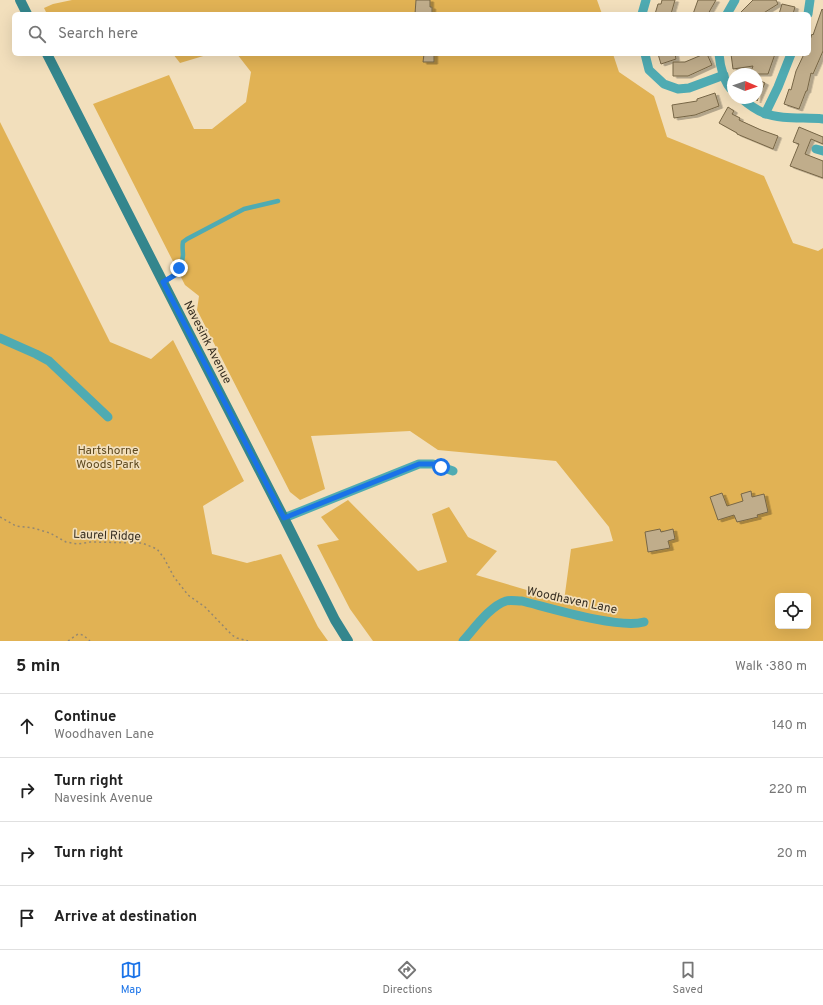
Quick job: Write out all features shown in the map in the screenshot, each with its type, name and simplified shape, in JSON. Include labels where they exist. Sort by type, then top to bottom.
[{"type":"main road","points":[[20,0],[26,12]]},
{"type":"main road","name":"Navesink Avenue","points":[[48,56],[335,620],[348,641]]},
{"type":"street","points":[[643,12],[646,0]]},
{"type":"street","points":[[728,12],[735,0]]},
{"type":"street","points":[[808,12],[810,0]]},
{"type":"street","points":[[646,56],[649,70],[664,84],[678,89],[690,88],[724,75]]},
{"type":"street","points":[[719,56],[720,64],[727,83]]},
{"type":"street","points":[[764,114],[778,87],[790,56]]},
{"type":"street","points":[[748,104],[764,114],[785,117],[823,119]]},
{"type":"street","points":[[0,338],[49,361],[108,416]]},
{"type":"street","points":[[284,518],[419,464],[433,464],[452,472]]},
{"type":"street","name":"Woodhaven Lane","points":[[463,641],[492,609],[506,601],[511,600],[522,601],[604,620],[636,624],[644,622]]},
{"type":"lane","points":[[163,282],[175,275],[179,268],[183,254],[183,242],[187,239],[244,209],[278,201]]},
{"type":"path","name":"Laurel Ridge","points":[[0,517],[16,526],[33,528],[50,533],[66,542],[78,544],[96,542],[142,543],[157,549],[164,558],[174,577],[184,587],[188,595],[205,607],[232,635],[248,641]]},
{"type":"path","points":[[68,641],[78,634],[83,635],[90,641]]},
{"type":"green space","points":[[72,0],[597,0],[601,12],[46,12],[44,8],[53,4]]},
{"type":"green space","points":[[175,56],[203,56],[180,63]]},
{"type":"green space","points":[[239,56],[614,56],[619,72],[654,96],[667,137],[764,176],[793,243],[818,251],[823,248],[823,641],[373,641],[350,609],[317,545],[339,540],[321,517],[348,500],[418,571],[447,562],[432,514],[449,507],[468,537],[497,551],[476,575],[564,601],[571,549],[613,541],[609,527],[556,461],[438,450],[410,431],[311,436],[325,489],[300,500],[290,492],[197,310],[199,296],[185,285],[93,104],[169,75],[194,129],[212,129],[246,102],[251,72]]},
{"type":"green space","name":"Hartshorne Woods Park","points":[[0,122],[110,342],[151,359],[173,340],[244,481],[203,506],[212,554],[247,563],[281,554],[318,627],[328,641],[0,641]]},
{"type":"building","points":[[416,0],[430,0],[432,12],[415,12]]},
{"type":"building","points":[[662,0],[675,0],[672,12],[656,12],[658,4],[661,4]]},
{"type":"building","points":[[698,0],[716,0],[709,12],[694,12]]},
{"type":"building","points":[[753,0],[776,0],[778,4],[765,12],[741,12]]},
{"type":"building","points":[[782,4],[795,7],[794,12],[780,12]]},
{"type":"building","points":[[822,9],[823,51],[813,74],[811,73],[807,91],[799,109],[784,104],[789,89],[791,90],[796,71],[803,56],[811,56],[811,37],[812,34],[813,35]]},
{"type":"building","points":[[424,56],[434,56],[434,62],[423,62]]},
{"type":"building","points":[[659,56],[675,56],[676,59],[661,64]]},
{"type":"building","points":[[699,56],[708,56],[712,65],[688,76],[673,76],[673,62],[685,62]]},
{"type":"building","points":[[731,56],[774,56],[768,74],[763,74],[763,68],[752,68],[753,66],[733,68]]},
{"type":"building","points":[[715,93],[719,106],[695,115],[674,118],[672,105],[697,101],[697,99]]},
{"type":"building","points":[[728,107],[734,111],[732,114],[740,118],[739,120],[778,136],[773,149],[737,134],[719,123]]},
{"type":"building","points":[[799,127],[823,137],[823,144],[811,139],[805,154],[823,161],[823,178],[790,166],[799,144],[793,142]]},
{"type":"building","points":[[751,491],[752,497],[764,494],[768,512],[757,515],[758,517],[737,522],[734,515],[718,520],[710,497],[722,493],[727,506],[743,501],[741,494]]},
{"type":"building","points":[[660,529],[661,532],[673,529],[675,539],[668,541],[670,548],[648,552],[645,532]]},
{"type":"route","points":[[179,268],[175,275],[163,282],[284,518],[419,464],[433,464],[441,467]]}]
